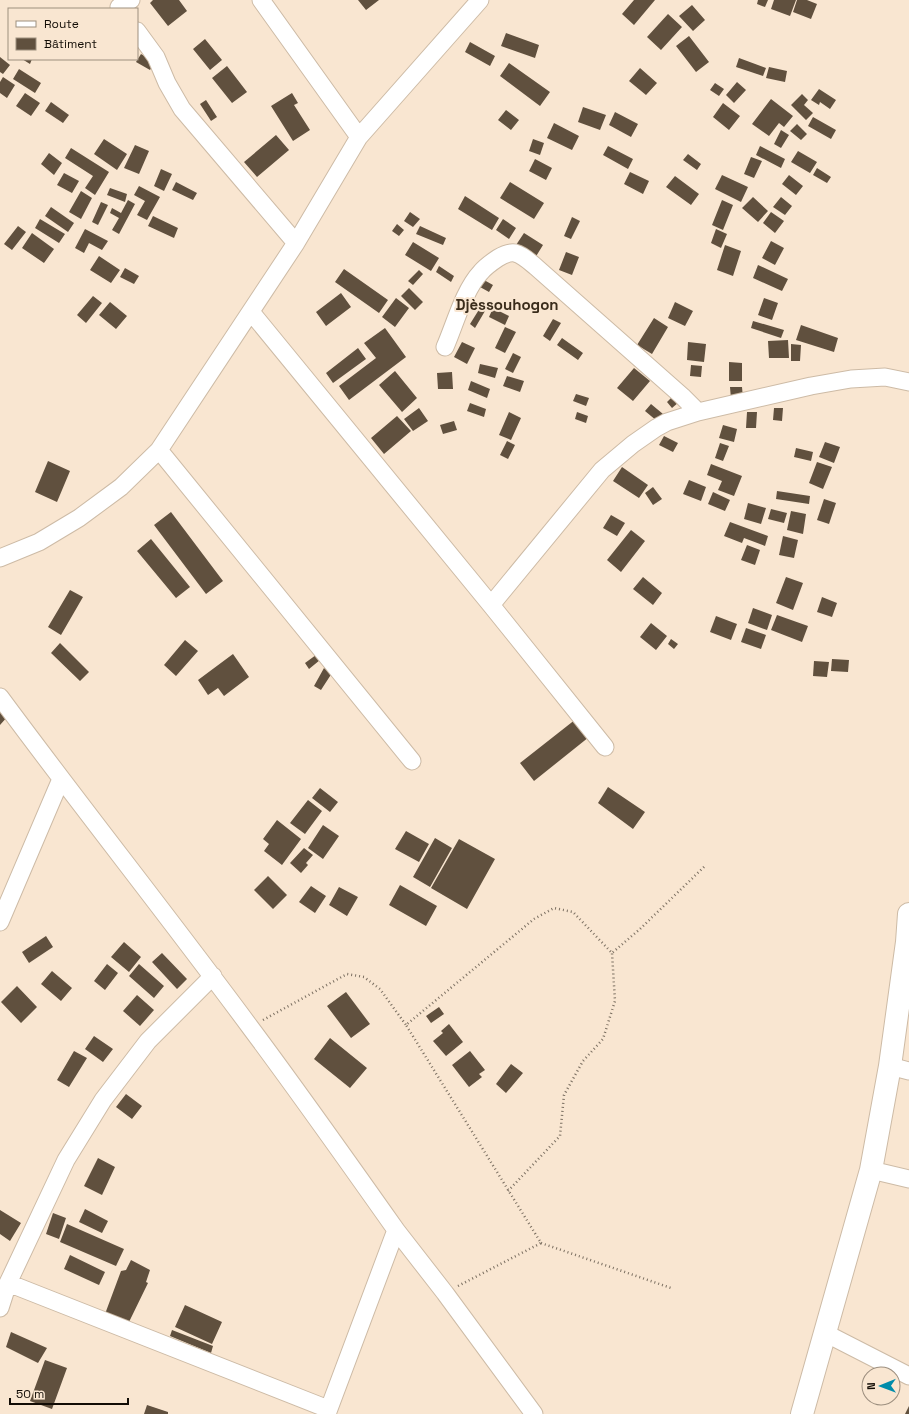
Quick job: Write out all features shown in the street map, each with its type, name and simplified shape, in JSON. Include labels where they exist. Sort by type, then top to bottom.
[{"type":"street","points":[[261,0],[359,137]]},
{"type":"street","points":[[0,558],[39,542],[79,518],[121,487],[159,450],[296,242],[359,137],[480,0]]},
{"type":"street","points":[[138,32],[156,57],[182,109],[296,242]]},
{"type":"street","points":[[445,348],[462,304],[474,281],[489,264],[503,255],[514,252],[520,254],[536,267],[682,396],[698,412]]},
{"type":"street","points":[[250,312],[491,605],[605,747]]},
{"type":"street","points":[[491,605],[602,470],[633,444],[667,422],[698,412],[811,386],[851,379],[885,377],[909,382]]},
{"type":"street","points":[[159,450],[412,761]]},
{"type":"street","points":[[0,697],[61,779],[213,976],[301,1096],[396,1230],[445,1293],[534,1414]]},
{"type":"street","points":[[0,921],[61,779]]},
{"type":"street","points":[[802,1414],[900,1068],[909,914]]},
{"type":"street","points":[[0,1308],[8,1283],[66,1160],[103,1100],[148,1041],[213,976]]},
{"type":"street","points":[[871,1170],[909,1178]]},
{"type":"street","points":[[8,1283],[328,1411],[396,1230]]},
{"type":"street","points":[[825,1333],[909,1376]]},
{"type":"path","points":[[612,953],[640,929],[706,865]]},
{"type":"path","points":[[406,1025],[534,919],[554,908],[573,912],[612,953],[615,1001],[603,1039],[583,1061],[564,1095],[560,1136],[508,1190]]},
{"type":"path","points":[[250,1026],[347,974],[364,977],[380,989],[406,1025],[541,1244],[671,1288]]},
{"type":"path","points":[[445,1293],[541,1244]]},
{"type":"building","points":[[153,0],[179,0],[187,11],[168,26],[150,3]]},
{"type":"building","points":[[358,0],[379,0],[366,10]]},
{"type":"building","points":[[634,0],[655,0],[634,25],[622,14]]},
{"type":"building","points":[[758,0],[768,0],[765,7],[757,4]]},
{"type":"building","points":[[774,0],[796,0],[790,16],[771,9]]},
{"type":"building","points":[[797,0],[807,0],[817,4],[811,19],[793,12]]},
{"type":"building","points":[[692,5],[705,20],[693,31],[679,16]]},
{"type":"building","points":[[668,14],[682,27],[661,50],[647,37]]},
{"type":"building","points":[[506,33],[539,45],[535,58],[501,46]]},
{"type":"building","points":[[689,36],[709,62],[696,72],[676,46]]},
{"type":"building","points":[[205,39],[222,60],[210,70],[193,49]]},
{"type":"building","points":[[470,42],[495,56],[490,66],[465,52]]},
{"type":"building","points":[[141,54],[155,62],[150,70],[136,62]]},
{"type":"building","points":[[0,57],[10,65],[3,74],[0,72]]},
{"type":"building","points":[[739,58],[766,68],[763,76],[736,67]]},
{"type":"building","points":[[24,60],[32,60],[30,64]]},
{"type":"building","points":[[509,63],[550,92],[540,106],[500,76]]},
{"type":"building","points":[[227,66],[247,92],[232,103],[212,78]]},
{"type":"building","points":[[769,67],[787,71],[785,82],[766,78]]},
{"type":"building","points":[[640,68],[657,83],[646,95],[629,81]]},
{"type":"building","points":[[19,69],[41,83],[35,93],[13,79]]},
{"type":"building","points":[[3,77],[15,85],[7,98],[0,93],[0,82]]},
{"type":"building","points":[[737,82],[746,90],[734,103],[726,95]]},
{"type":"building","points":[[715,83],[724,89],[719,96],[710,90]]},
{"type":"building","points":[[819,89],[836,100],[830,109],[820,102],[819,105],[811,100]]},
{"type":"building","points":[[25,93],[40,103],[31,116],[16,106]]},
{"type":"building","points":[[292,93],[298,103],[294,105],[310,130],[293,141],[271,106]]},
{"type":"building","points":[[802,94],[808,100],[804,105],[813,113],[806,120],[791,105]]},
{"type":"building","points":[[771,99],[793,116],[784,127],[779,123],[769,136],[752,124]]},
{"type":"building","points":[[206,100],[217,117],[211,121],[200,104]]},
{"type":"building","points":[[51,102],[69,115],[63,123],[45,111]]},
{"type":"building","points":[[723,103],[740,116],[729,130],[713,117]]},
{"type":"building","points":[[583,107],[606,115],[600,130],[578,122]]},
{"type":"building","points":[[506,110],[519,120],[511,130],[498,120]]},
{"type":"building","points":[[615,112],[638,124],[631,137],[609,125]]},
{"type":"building","points":[[813,117],[836,130],[831,139],[808,126]]},
{"type":"building","points":[[554,123],[579,136],[572,150],[547,138]]},
{"type":"building","points":[[797,124],[807,134],[801,140],[790,131]]},
{"type":"building","points":[[781,130],[789,135],[781,148],[774,144]]},
{"type":"building","points":[[276,135],[289,150],[257,177],[244,162]]},
{"type":"building","points":[[104,139],[127,154],[117,170],[94,154]]},
{"type":"building","points":[[533,139],[544,143],[540,155],[529,151]]},
{"type":"building","points":[[135,145],[149,151],[139,174],[124,168]]},
{"type":"building","points":[[608,146],[633,159],[628,169],[603,155]]},
{"type":"building","points":[[760,146],[785,159],[781,168],[756,155]]},
{"type":"building","points":[[71,148],[109,172],[95,195],[85,188],[93,176],[65,158]]},
{"type":"building","points":[[798,151],[817,162],[810,173],[791,162]]},
{"type":"building","points":[[49,153],[62,163],[54,175],[41,164]]},
{"type":"building","points":[[688,154],[701,164],[697,170],[683,160]]},
{"type":"building","points":[[751,157],[762,161],[754,178],[744,174]]},
{"type":"building","points":[[535,159],[552,168],[546,180],[529,171]]},
{"type":"building","points":[[817,168],[831,177],[827,183],[813,175]]},
{"type":"building","points":[[161,169],[172,174],[164,191],[154,186]]},
{"type":"building","points":[[630,172],[649,181],[643,194],[624,184]]},
{"type":"building","points":[[64,173],[79,181],[72,193],[57,185]]},
{"type":"building","points":[[722,175],[748,187],[741,202],[715,189]]},
{"type":"building","points":[[789,175],[803,186],[796,195],[782,184]]},
{"type":"building","points":[[675,176],[699,194],[691,205],[666,187]]},
{"type":"building","points":[[176,182],[197,193],[193,200],[172,190]]},
{"type":"building","points":[[510,182],[544,203],[534,219],[500,198]]},
{"type":"building","points":[[139,186],[160,197],[147,220],[137,215],[145,201],[134,195]]},
{"type":"building","points":[[110,188],[127,194],[125,202],[107,195]]},
{"type":"building","points":[[81,191],[92,198],[81,219],[69,212]]},
{"type":"building","points":[[465,196],[499,218],[492,230],[458,209]]},
{"type":"building","points":[[753,197],[768,211],[758,222],[742,208]]},
{"type":"building","points":[[781,197],[792,206],[785,215],[773,207]]},
{"type":"building","points":[[128,200],[135,204],[119,234],[112,230],[119,218],[110,213],[112,208],[121,213]]},
{"type":"building","points":[[722,200],[733,205],[723,230],[712,225]]},
{"type":"building","points":[[101,202],[108,205],[98,225],[92,222]]},
{"type":"building","points":[[51,207],[74,223],[68,232],[45,216]]},
{"type":"building","points":[[410,212],[420,219],[413,227],[404,221]]},
{"type":"building","points":[[771,212],[784,221],[775,233],[763,223]]},
{"type":"building","points":[[153,216],[178,228],[174,238],[148,226]]},
{"type":"building","points":[[572,217],[580,221],[571,239],[564,236]]},
{"type":"building","points":[[40,219],[65,234],[59,243],[35,228]]},
{"type":"building","points":[[503,219],[516,228],[509,239],[496,230]]},
{"type":"building","points":[[397,224],[404,230],[399,236],[392,231]]},
{"type":"building","points":[[18,226],[26,232],[12,250],[4,244]]},
{"type":"building","points":[[420,226],[446,238],[443,245],[416,234]]},
{"type":"building","points":[[85,229],[108,241],[102,250],[89,243],[84,253],[75,248]]},
{"type":"building","points":[[716,229],[727,234],[721,248],[711,243]]},
{"type":"building","points":[[32,233],[54,249],[44,263],[22,248]]},
{"type":"building","points":[[524,233],[543,245],[535,258],[516,245]]},
{"type":"building","points":[[771,241],[784,248],[775,265],[762,258]]},
{"type":"building","points":[[413,242],[439,258],[431,271],[405,255]]},
{"type":"building","points":[[725,245],[741,251],[733,276],[717,270]]},
{"type":"building","points":[[566,252],[579,257],[572,275],[559,270]]},
{"type":"building","points":[[99,256],[120,270],[111,283],[90,270]]},
{"type":"building","points":[[758,265],[788,279],[782,291],[753,278]]},
{"type":"building","points":[[439,266],[454,276],[451,282],[436,272]]},
{"type":"building","points":[[125,268],[139,276],[134,284],[120,277]]},
{"type":"building","points":[[344,269],[388,300],[379,313],[335,282]]},
{"type":"building","points":[[419,270],[423,274],[413,285],[408,281]]},
{"type":"building","points":[[484,280],[493,285],[489,292],[480,287]]},
{"type":"building","points":[[409,288],[423,302],[415,310],[401,296]]},
{"type":"building","points":[[341,293],[351,307],[326,326],[316,312]]},
{"type":"building","points":[[93,296],[102,303],[86,323],[77,315]]},
{"type":"building","points":[[396,298],[409,308],[395,327],[382,317]]},
{"type":"building","points":[[764,298],[778,303],[772,320],[758,315]]},
{"type":"building","points":[[110,302],[127,316],[116,329],[99,315]]},
{"type":"building","points":[[675,302],[693,311],[685,326],[668,318]]},
{"type":"building","points":[[480,308],[485,311],[475,328],[470,324]]},
{"type":"building","points":[[493,308],[509,316],[505,325],[489,317]]},
{"type":"building","points":[[654,318],[668,327],[652,354],[637,345]]},
{"type":"building","points":[[553,319],[561,323],[550,341],[543,336]]},
{"type":"building","points":[[753,321],[784,330],[781,338],[751,328]]},
{"type":"building","points":[[801,325],[838,338],[834,352],[796,340]]},
{"type":"building","points":[[505,327],[516,332],[505,353],[495,348]]},
{"type":"building","points":[[385,328],[406,357],[349,400],[339,386],[376,358],[364,343]]},
{"type":"building","points":[[562,338],[583,353],[578,360],[557,345]]},
{"type":"building","points":[[788,340],[789,358],[769,358],[768,341]]},
{"type":"building","points":[[462,342],[475,348],[467,364],[454,357]]},
{"type":"building","points":[[688,342],[706,344],[704,362],[687,360]]},
{"type":"building","points":[[791,344],[801,345],[800,361],[791,361]]},
{"type":"building","points":[[358,348],[366,359],[333,383],[326,373]]},
{"type":"building","points":[[513,353],[521,357],[513,373],[505,369]]},
{"type":"building","points":[[729,362],[742,363],[742,381],[729,381]]},
{"type":"building","points":[[480,364],[498,368],[495,378],[478,373]]},
{"type":"building","points":[[691,365],[702,366],[701,377],[690,376]]},
{"type":"building","points":[[634,368],[650,381],[633,401],[617,388]]},
{"type":"building","points":[[395,371],[417,398],[402,412],[379,385]]},
{"type":"building","points":[[452,372],[453,389],[438,389],[437,373]]},
{"type":"building","points":[[507,376],[524,381],[520,392],[503,386]]},
{"type":"building","points":[[471,381],[490,389],[487,398],[468,390]]},
{"type":"building","points":[[730,387],[742,387],[743,398],[731,399]]},
{"type":"building","points":[[576,394],[589,398],[586,406],[573,401]]},
{"type":"building","points":[[673,396],[679,402],[672,408],[667,402]]},
{"type":"building","points":[[470,403],[486,409],[484,417],[467,411]]},
{"type":"building","points":[[651,404],[663,414],[657,421],[645,411]]},
{"type":"building","points":[[419,408],[428,421],[413,431],[404,419]]},
{"type":"building","points":[[774,408],[783,408],[782,421],[773,420]]},
{"type":"building","points":[[509,412],[521,418],[511,440],[499,435]]},
{"type":"building","points":[[577,412],[588,416],[586,423],[575,419]]},
{"type":"building","points":[[747,412],[757,412],[756,428],[746,428]]},
{"type":"building","points":[[397,416],[411,431],[384,454],[371,438]]},
{"type":"building","points":[[454,421],[457,430],[443,434],[440,425]]},
{"type":"building","points":[[723,425],[737,429],[734,442],[719,438]]},
{"type":"building","points":[[664,436],[678,443],[673,452],[659,445]]},
{"type":"building","points":[[507,441],[515,445],[508,459],[500,455]]},
{"type":"building","points":[[825,442],[840,447],[834,463],[819,457]]},
{"type":"building","points":[[720,443],[729,446],[723,461],[715,458]]},
{"type":"building","points":[[796,448],[813,452],[811,461],[794,457]]},
{"type":"building","points":[[48,461],[70,471],[57,502],[35,492]]},
{"type":"building","points":[[817,462],[832,467],[823,489],[809,483]]},
{"type":"building","points":[[711,464],[742,476],[734,496],[718,490],[722,481],[707,475]]},
{"type":"building","points":[[622,467],[648,485],[639,498],[613,481]]},
{"type":"building","points":[[689,480],[706,487],[701,501],[683,494]]},
{"type":"building","points":[[653,487],[662,499],[653,505],[645,493]]},
{"type":"building","points":[[777,491],[810,496],[809,504],[776,499]]},
{"type":"building","points":[[713,492],[730,500],[725,511],[708,504]]},
{"type":"building","points":[[824,499],[836,503],[829,524],[817,520]]},
{"type":"building","points":[[748,503],[766,508],[761,524],[744,519]]},
{"type":"building","points":[[771,509],[787,513],[784,523],[768,519]]},
{"type":"building","points":[[791,511],[806,514],[803,534],[787,530]]},
{"type":"building","points":[[171,512],[223,581],[206,594],[154,525]]},
{"type":"building","points":[[611,515],[625,523],[617,536],[603,528]]},
{"type":"building","points":[[730,522],[768,536],[765,546],[744,538],[742,543],[724,536]]},
{"type":"building","points":[[631,530],[645,541],[621,572],[607,560]]},
{"type":"building","points":[[783,536],[798,540],[794,558],[779,555]]},
{"type":"building","points":[[151,539],[190,587],[176,598],[137,551]]},
{"type":"building","points":[[747,545],[760,550],[755,565],[741,560]]},
{"type":"building","points":[[643,577],[662,593],[653,605],[633,589]]},
{"type":"building","points":[[786,577],[803,583],[793,610],[776,603]]},
{"type":"building","points":[[70,590],[83,597],[61,635],[48,627]]},
{"type":"building","points":[[822,597],[837,603],[832,617],[817,612]]},
{"type":"building","points":[[753,608],[772,615],[767,630],[748,623]]},
{"type":"building","points":[[777,615],[808,626],[802,642],[771,630]]},
{"type":"building","points":[[716,616],[737,624],[731,640],[710,632]]},
{"type":"building","points":[[651,623],[667,636],[656,650],[640,637]]},
{"type":"building","points":[[746,628],[766,635],[761,649],[741,642]]},
{"type":"building","points":[[671,639],[678,644],[674,649],[668,644]]},
{"type":"building","points":[[185,640],[198,651],[176,676],[164,665]]},
{"type":"building","points":[[60,643],[89,672],[80,681],[51,653]]},
{"type":"building","points":[[233,654],[249,677],[224,696],[218,688],[208,695],[198,680]]},
{"type":"building","points":[[316,655],[320,660],[309,669],[305,663]]},
{"type":"building","points":[[832,659],[849,660],[848,672],[831,671]]},
{"type":"building","points":[[814,661],[829,662],[827,677],[813,676]]},
{"type":"building","points":[[324,668],[332,673],[321,690],[314,686]]},
{"type":"building","points":[[0,708],[8,716],[0,725]]},
{"type":"building","points":[[576,719],[589,737],[534,781],[520,763]]},
{"type":"building","points":[[608,787],[645,812],[633,829],[598,803]]},
{"type":"building","points":[[320,788],[338,802],[330,812],[312,798]]},
{"type":"building","points":[[308,800],[322,811],[305,834],[290,823]]},
{"type":"building","points":[[277,820],[301,839],[282,865],[264,851],[269,844],[263,839]]},
{"type":"building","points":[[323,825],[339,836],[323,859],[308,848]]},
{"type":"building","points":[[406,831],[429,844],[419,862],[395,849]]},
{"type":"building","points":[[435,838],[452,848],[430,887],[413,877]]},
{"type":"building","points":[[459,839],[495,859],[467,909],[431,888]]},
{"type":"building","points":[[304,848],[313,855],[306,863],[308,865],[301,873],[290,863]]},
{"type":"building","points":[[268,876],[287,895],[273,909],[254,890]]},
{"type":"building","points":[[400,885],[437,906],[426,926],[389,905]]},
{"type":"building","points":[[311,886],[326,896],[315,913],[299,902]]},
{"type":"building","points":[[339,887],[358,897],[347,916],[329,905]]},
{"type":"building","points":[[46,936],[53,947],[29,963],[22,952]]},
{"type":"building","points":[[124,942],[141,957],[129,972],[111,957]]},
{"type":"building","points":[[162,953],[187,979],[177,989],[152,962]]},
{"type":"building","points":[[107,964],[118,973],[105,990],[94,981]]},
{"type":"building","points":[[139,964],[164,986],[154,998],[129,976]]},
{"type":"building","points":[[52,971],[72,988],[61,1001],[41,984]]},
{"type":"building","points":[[17,986],[37,1007],[21,1023],[1,1002]]},
{"type":"building","points":[[346,992],[370,1024],[351,1038],[327,1006]]},
{"type":"building","points":[[137,995],[154,1010],[140,1026],[123,1011]]},
{"type":"building","points":[[439,1007],[444,1014],[431,1023],[426,1016]]},
{"type":"building","points":[[449,1024],[463,1042],[446,1056],[433,1041],[443,1033],[441,1031]]},
{"type":"building","points":[[94,1036],[113,1049],[103,1062],[85,1049]]},
{"type":"building","points":[[330,1038],[367,1068],[350,1088],[314,1059]]},
{"type":"building","points":[[74,1051],[87,1058],[69,1087],[57,1080]]},
{"type":"building","points":[[470,1051],[485,1070],[479,1074],[482,1077],[469,1087],[452,1065]]},
{"type":"building","points":[[511,1064],[523,1073],[506,1093],[496,1084]]},
{"type":"building","points":[[126,1094],[142,1106],[132,1119],[116,1107]]},
{"type":"building","points":[[98,1158],[115,1167],[102,1195],[84,1186]]},
{"type":"building","points":[[85,1209],[108,1221],[102,1233],[79,1222]]},
{"type":"building","points":[[0,1210],[21,1223],[10,1241],[0,1234]]},
{"type":"building","points":[[53,1213],[66,1218],[59,1239],[46,1234]]},
{"type":"building","points":[[67,1224],[124,1249],[116,1266],[60,1242]]},
{"type":"building","points":[[70,1255],[105,1272],[99,1285],[64,1269]]},
{"type":"building","points":[[131,1260],[150,1270],[146,1282],[148,1283],[129,1322],[105,1314],[121,1271],[126,1270]]},
{"type":"building","points":[[185,1305],[222,1322],[212,1344],[175,1327]]},
{"type":"building","points":[[172,1330],[213,1346],[211,1353],[170,1336]]},
{"type":"building","points":[[11,1332],[47,1348],[38,1363],[6,1347]]},
{"type":"building","points":[[45,1360],[67,1368],[52,1409],[30,1401]]},
{"type":"building","points":[[147,1405],[168,1412],[168,1414],[144,1414]]},
{"type":"building","points":[[909,1406],[909,1414],[905,1414]]},
{"type":"district","name":"Djèssouhogon","points":[[507,304]]}]
